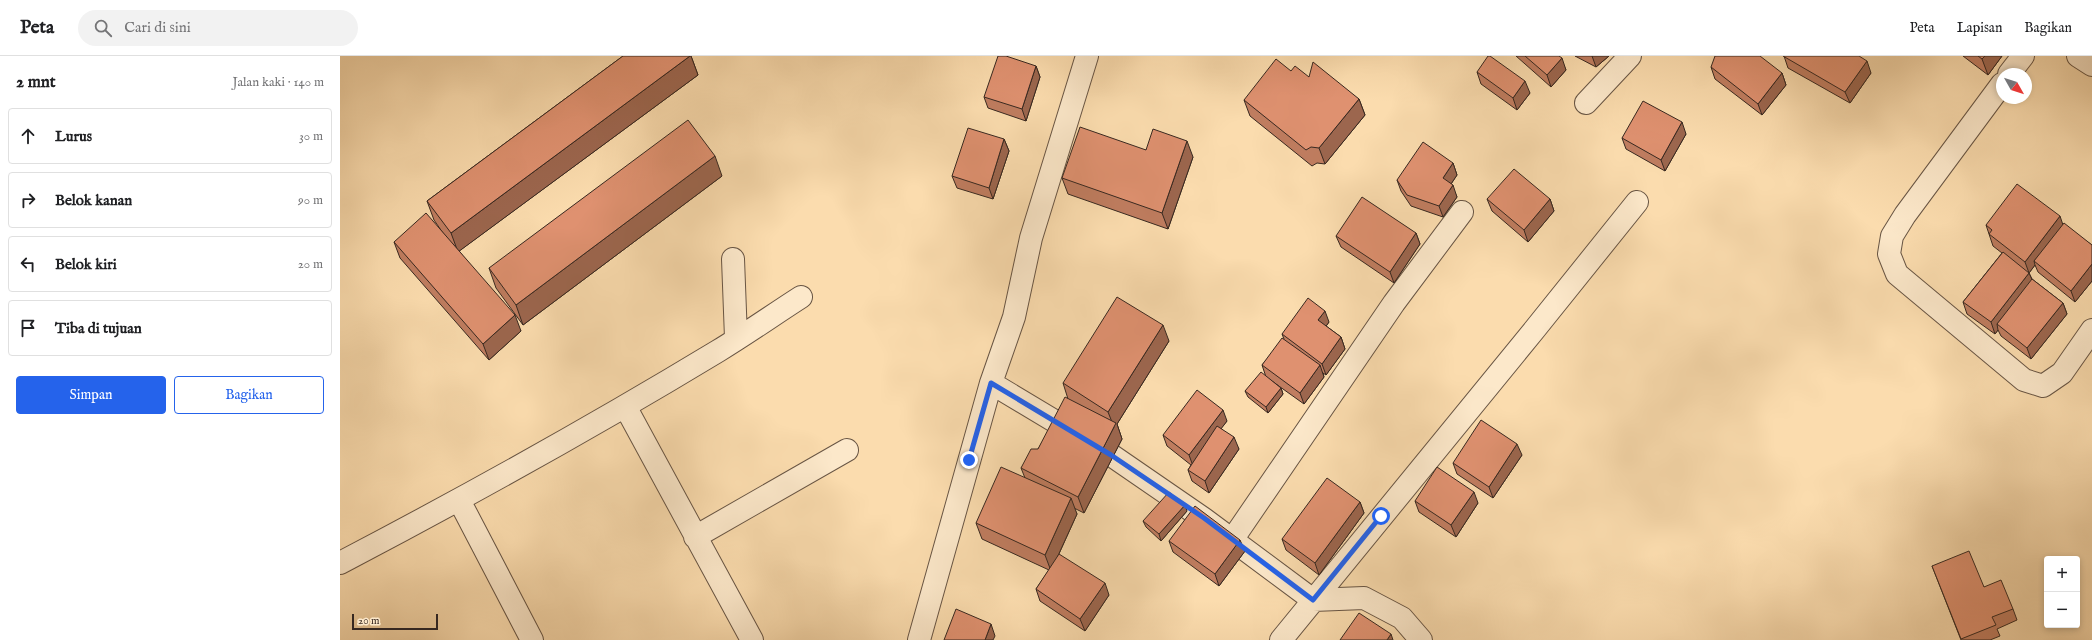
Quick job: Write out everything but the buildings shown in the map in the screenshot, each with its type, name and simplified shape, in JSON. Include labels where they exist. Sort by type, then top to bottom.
[{"type":"street","points":[[919,640],[991,383],[1014,317],[1031,238],[1087,56]]},
{"type":"street","points":[[1586,103],[1630,56]]},
{"type":"street","points":[[2013,68],[2022,56]]},
{"type":"street","points":[[2078,56],[2092,65]]},
{"type":"street","points":[[1996,92],[1904,215],[1892,236],[1889,254],[1897,274],[2024,380],[2043,386],[2062,374],[2092,330]]},
{"type":"street","points":[[1281,640],[1637,202]]},
{"type":"street","points":[[1232,540],[1394,303],[1462,212]]},
{"type":"street","points":[[732,259],[736,338]]},
{"type":"street","points":[[340,563],[459,500],[625,406],[720,350],[736,338],[801,297]]},
{"type":"street","points":[[991,383],[1111,455],[1204,518],[1313,600],[1364,598],[1402,618],[1421,640]]},
{"type":"street","points":[[625,406],[752,640]]},
{"type":"street","points":[[695,537],[848,450]]},
{"type":"street","points":[[459,500],[532,640]]},
{"type":"route","points":[[969,460],[991,383],[1111,455],[1204,518],[1313,600],[1381,516]]}]
